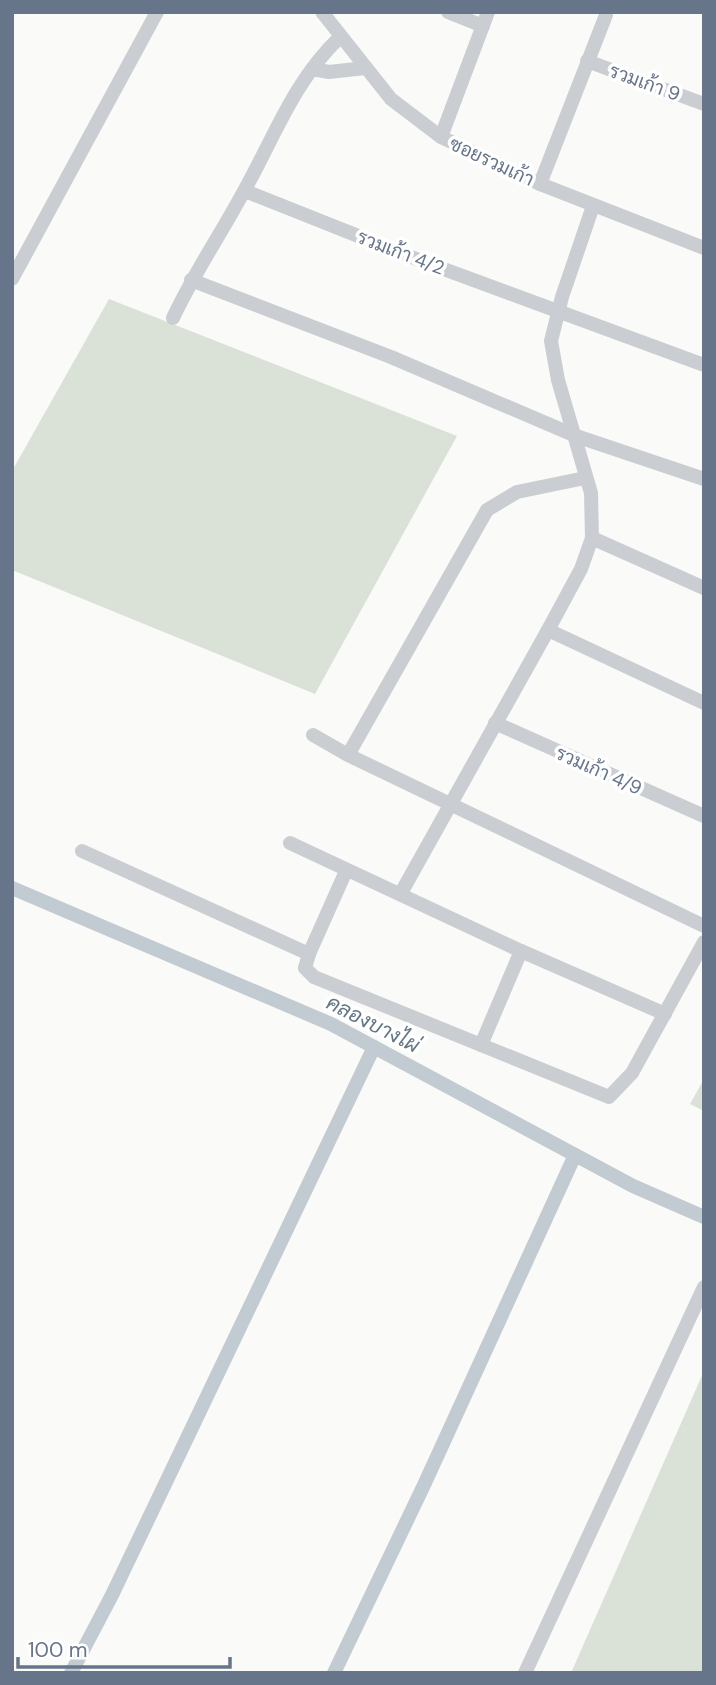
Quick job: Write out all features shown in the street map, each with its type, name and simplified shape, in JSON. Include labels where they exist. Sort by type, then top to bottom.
[{"type":"street","points":[[12,279],[158,12]]},
{"type":"street","points":[[441,137],[486,19],[448,12]]},
{"type":"street","name":"ซอยรวมเก้า","points":[[330,15],[340,37],[391,99],[441,137],[540,184],[704,248]]},
{"type":"street","points":[[540,184],[606,15]]},
{"type":"street","points":[[173,317],[191,280],[244,191],[296,87],[340,37]]},
{"type":"street","name":"รวมเก้า 9","points":[[587,61],[704,104]]},
{"type":"street","points":[[312,69],[329,72],[365,68]]},
{"type":"street","name":"รวมเก้า 4/2","points":[[244,191],[704,365]]},
{"type":"street","points":[[401,893],[581,569],[592,538],[591,494],[552,351],[558,311],[593,206]]},
{"type":"street","points":[[191,280],[391,357],[576,436],[704,479]]},
{"type":"street","points":[[348,755],[487,510],[517,492],[585,478]]},
{"type":"street","points":[[592,538],[704,588]]},
{"type":"street","points":[[548,630],[704,703]]},
{"type":"street","name":"รวมเก้า 4/9","points":[[495,723],[704,816]]},
{"type":"street","points":[[313,735],[348,755],[704,926]]},
{"type":"street","points":[[290,843],[521,951],[665,1014]]},
{"type":"street","points":[[82,851],[309,954]]},
{"type":"street","points":[[346,871],[309,954],[305,968],[314,977],[609,1097],[632,1073],[704,942]]},
{"type":"street","points":[[481,1045],[521,951]]},
{"type":"street","points":[[526,1673],[704,1287]]},
{"type":"shaded area","points":[[109,299],[457,436],[315,694],[12,570],[12,471]]},
{"type":"shaded area","points":[[704,1079],[704,1111],[690,1104]]},
{"type":"shaded area","points":[[704,1371],[704,1673],[571,1673]]},
{"type":"waterway","name":"คลองบางไผ่","points":[[12,888],[331,1024],[633,1186],[704,1217]]},
{"type":"waterway","points":[[71,1673],[112,1595],[374,1047]]},
{"type":"waterway","points":[[334,1673],[424,1485],[575,1155]]}]
